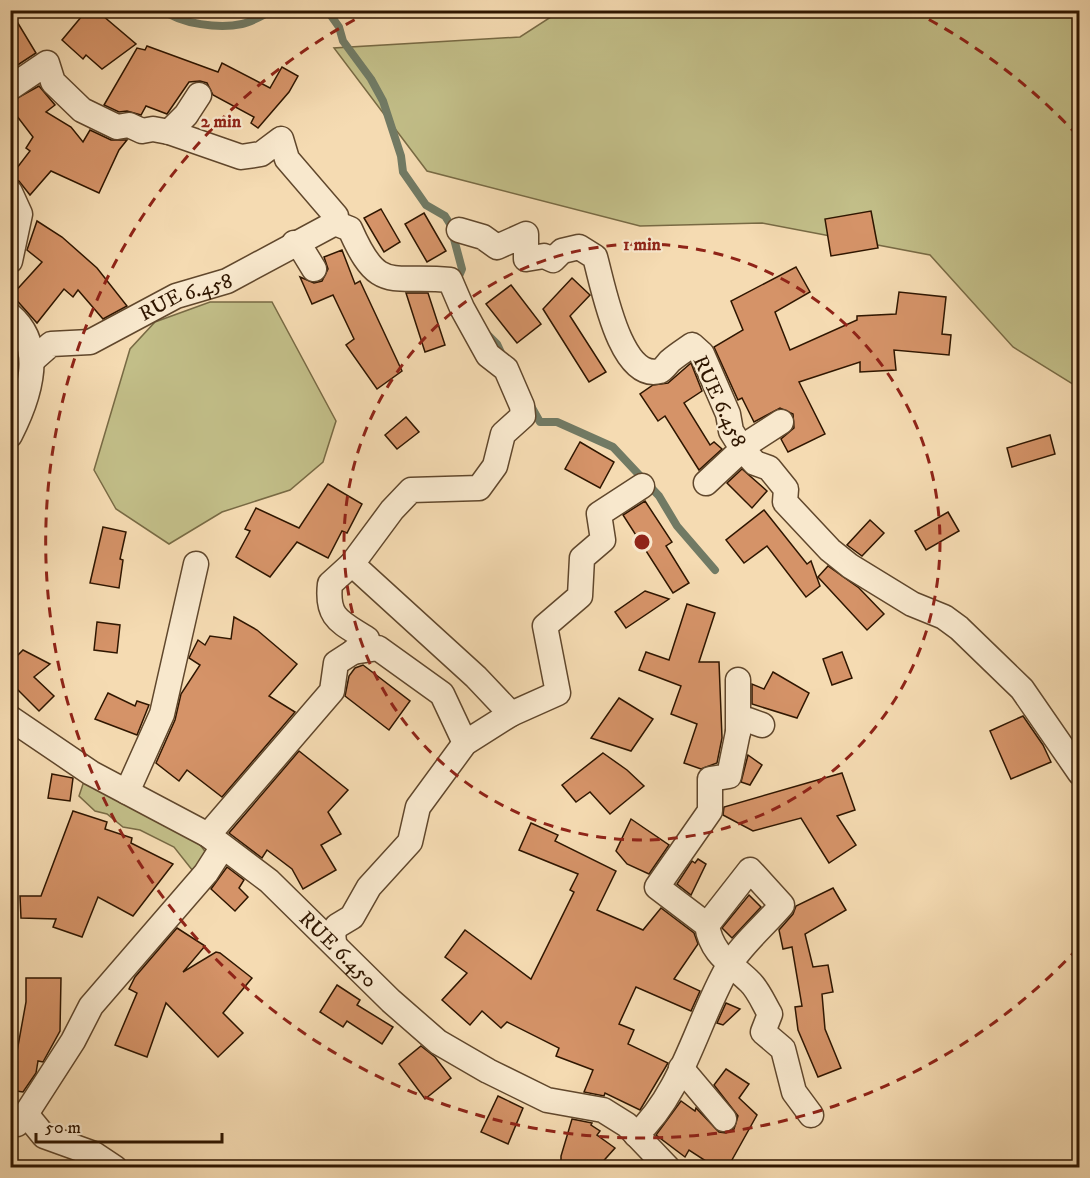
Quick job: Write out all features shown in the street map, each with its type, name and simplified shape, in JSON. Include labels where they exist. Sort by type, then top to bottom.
[{"type":"street","points":[[10,88],[47,63],[53,82],[82,110],[117,127],[129,125],[142,131],[153,129],[169,132],[241,157],[261,153],[277,129],[287,159],[336,216],[335,223],[350,229],[360,253],[379,275],[394,280],[418,277],[450,280],[462,308],[488,355],[506,369],[522,406],[523,416],[503,434],[495,466],[479,488],[411,490],[392,510],[352,564],[330,584],[328,599],[335,618],[367,639],[336,663],[332,691],[215,842],[206,873],[91,1006],[73,1041],[18,1119],[44,1136],[94,1154],[115,1167]]},
{"type":"street","points":[[169,132],[186,114],[199,95]]},
{"type":"street","points":[[10,192],[20,214],[10,261]]},
{"type":"street","name":"RUE 6.458","points":[[34,359],[51,344],[90,342],[176,296],[227,281],[335,223]]},
{"type":"street","name":"RUE 6.458","points":[[459,230],[483,237],[497,248],[526,234],[526,259],[544,256],[554,260],[562,251],[579,247],[595,257],[615,328],[630,358],[642,369],[660,371],[692,345],[702,354],[728,414],[731,431],[755,463],[769,468],[786,489],[785,502],[830,550],[850,566],[912,604],[944,617],[1011,677],[1080,773]]},
{"type":"street","points":[[294,243],[303,251],[314,269]]},
{"type":"street","points":[[10,315],[21,324],[34,359],[14,421]]},
{"type":"street","points":[[706,483],[750,442],[781,422]]},
{"type":"street","points":[[334,942],[333,933],[337,926],[352,917],[369,887],[410,842],[418,807],[465,743],[511,714],[558,693],[545,626],[580,597],[582,558],[603,540],[599,514],[642,486]]},
{"type":"street","points":[[127,792],[162,714],[195,564]]},
{"type":"street","points":[[352,564],[476,677],[511,714]]},
{"type":"street","points":[[353,652],[378,648],[442,694],[465,743]]},
{"type":"street","points":[[738,680],[738,732]]},
{"type":"street","name":"RUE 6.450","points":[[10,718],[91,773],[237,855],[269,881],[334,942],[391,1001],[438,1042],[488,1071],[548,1100],[603,1110],[627,1125],[668,1167]]},
{"type":"street","points":[[762,725],[748,720],[741,722],[729,776],[710,779],[710,811],[657,887],[707,925],[710,942],[729,965],[751,983],[770,1014],[764,1032],[783,1049],[794,1092],[811,1115]]},
{"type":"street","points":[[636,1135],[646,1126],[681,1068],[729,965],[782,905],[750,870],[707,925]]},
{"type":"street","points":[[681,1068],[724,1119]]},
{"type":"shaded area","points":[[560,11],[1079,11],[1079,388],[1013,347],[930,255],[762,223],[640,226],[427,171],[334,48],[520,37]]},
{"type":"shaded area","points":[[210,302],[272,302],[336,421],[323,462],[290,490],[222,512],[169,544],[116,509],[94,470],[130,349],[155,322]]},
{"type":"shaded area","points":[[84,781],[198,842],[207,854],[193,871],[174,847],[140,830],[123,827],[107,814],[95,811],[79,796]]},
{"type":"building","points":[[10,10],[36,53],[10,70]]},
{"type":"building","points":[[87,10],[96,10],[136,44],[102,69],[86,55],[83,59],[62,40]]},
{"type":"building","points":[[147,46],[218,72],[222,63],[270,88],[282,67],[298,76],[289,92],[258,128],[251,123],[254,117],[213,95],[207,83],[200,81],[189,82],[167,114],[146,106],[141,115],[127,111],[119,112],[104,105],[137,48],[145,50]]},
{"type":"building","points":[[39,86],[55,105],[46,112],[71,127],[83,142],[90,130],[111,140],[127,140],[119,150],[99,193],[51,171],[30,195],[19,181],[10,177],[30,151],[26,148],[33,137],[10,107],[10,102]]},
{"type":"building","points":[[381,209],[400,242],[384,252],[364,218]]},
{"type":"building","points":[[871,211],[878,248],[831,256],[825,219]]},
{"type":"building","points":[[424,213],[446,251],[427,262],[405,224]]},
{"type":"building","points":[[37,221],[62,237],[97,268],[127,306],[103,319],[78,290],[73,297],[64,289],[37,323],[12,295],[42,262],[27,250]]},
{"type":"building","points":[[342,250],[355,284],[360,281],[402,371],[377,389],[346,345],[354,339],[333,295],[312,304],[300,277],[314,283],[322,281],[328,269],[324,257]]},
{"type":"building","points":[[796,267],[810,292],[775,312],[790,350],[857,320],[857,316],[896,314],[899,292],[946,297],[942,334],[951,335],[949,355],[894,350],[896,370],[860,372],[860,362],[799,382],[825,434],[788,452],[781,439],[794,428],[793,414],[780,408],[754,422],[742,398],[738,400],[714,347],[743,330],[731,301]]},
{"type":"building","points":[[572,278],[590,295],[570,316],[606,372],[589,382],[543,309]]},
{"type":"building","points":[[511,285],[541,324],[517,343],[486,304]]},
{"type":"building","points":[[406,293],[428,293],[445,345],[425,352]]},
{"type":"building","points":[[691,363],[702,391],[684,403],[710,445],[714,442],[722,449],[699,470],[665,416],[658,421],[640,394],[653,385],[668,383]]},
{"type":"building","points":[[406,417],[419,432],[397,449],[385,435]]},
{"type":"building","points":[[1050,435],[1055,454],[1012,467],[1007,448]]},
{"type":"building","points":[[580,442],[614,462],[600,488],[565,469]]},
{"type":"building","points":[[742,469],[767,491],[752,508],[727,483]]},
{"type":"building","points":[[328,484],[362,504],[347,533],[342,531],[328,558],[297,542],[270,577],[236,557],[250,531],[245,529],[256,508],[299,528]]},
{"type":"building","points":[[645,501],[672,542],[666,546],[689,583],[673,593],[623,515]]},
{"type":"building","points":[[764,510],[807,564],[811,561],[820,586],[806,597],[767,546],[744,563],[726,540]]},
{"type":"building","points":[[948,512],[959,531],[926,550],[915,531]]},
{"type":"building","points":[[870,520],[884,533],[862,556],[847,545]]},
{"type":"building","points":[[103,527],[126,532],[120,559],[123,560],[119,588],[90,583]]},
{"type":"building","points":[[828,566],[859,588],[884,614],[867,630],[818,577]]},
{"type":"building","points":[[645,591],[669,599],[626,628],[615,612]]},
{"type":"building","points":[[687,604],[715,613],[699,662],[719,662],[722,738],[717,763],[701,769],[684,763],[697,724],[671,714],[681,686],[639,670],[646,652],[669,660]]},
{"type":"building","points":[[234,617],[257,630],[297,664],[269,696],[295,712],[222,797],[187,770],[179,781],[156,763],[175,720],[181,694],[200,665],[189,658],[198,640],[205,645],[210,636],[231,639]]},
{"type":"building","points":[[97,622],[120,625],[117,653],[94,650]]},
{"type":"building","points":[[23,650],[50,664],[34,677],[54,696],[39,711],[10,682],[10,663]]},
{"type":"building","points":[[842,652],[852,678],[832,685],[823,659]]},
{"type":"building","points":[[363,665],[410,701],[389,730],[345,696],[349,676],[355,668]]},
{"type":"building","points":[[773,672],[809,693],[797,718],[752,704],[752,684],[764,689]]},
{"type":"building","points":[[108,693],[135,706],[137,701],[149,705],[137,735],[95,719]]},
{"type":"building","points":[[619,698],[653,719],[631,751],[591,738]]},
{"type":"building","points":[[1023,716],[1043,745],[1051,762],[1011,779],[990,731]]},
{"type":"building","points":[[299,751],[348,790],[328,812],[341,834],[321,845],[336,870],[303,889],[292,869],[267,850],[262,858],[229,833]]},
{"type":"building","points":[[603,753],[627,770],[644,786],[610,814],[590,792],[576,802],[562,785]]},
{"type":"building","points":[[748,755],[762,765],[750,785],[741,782]]},
{"type":"building","points":[[842,773],[855,810],[837,816],[856,845],[829,863],[801,818],[753,831],[723,815],[724,807]]},
{"type":"building","points":[[52,774],[73,778],[70,801],[48,798]]},
{"type":"building","points":[[73,811],[107,822],[105,829],[132,838],[131,843],[173,864],[133,916],[98,897],[82,937],[53,927],[56,919],[21,918],[20,896],[41,896]]},
{"type":"building","points":[[631,819],[669,845],[649,874],[627,864],[616,851]]},
{"type":"building","points":[[531,823],[558,835],[555,841],[616,871],[597,910],[643,930],[661,908],[694,933],[698,944],[674,979],[700,991],[691,1011],[636,987],[619,1024],[634,1030],[628,1044],[668,1063],[640,1110],[605,1093],[604,1096],[584,1092],[593,1070],[556,1056],[559,1048],[507,1022],[501,1028],[482,1011],[470,1025],[442,1000],[467,973],[445,957],[465,930],[531,979],[574,892],[570,890],[578,874],[519,850]]},
{"type":"building","points":[[698,859],[706,864],[691,895],[677,884],[692,861],[695,863]]},
{"type":"building","points":[[227,867],[244,880],[239,888],[248,897],[235,911],[211,889]]},
{"type":"building","points":[[833,888],[846,910],[805,934],[813,967],[828,965],[833,992],[822,994],[825,1029],[841,1068],[818,1077],[798,1030],[795,1007],[802,1006],[792,947],[783,949],[779,930],[793,914],[796,906]]},
{"type":"building","points":[[749,895],[761,907],[732,938],[722,928]]},
{"type":"building","points":[[177,928],[205,946],[183,972],[216,952],[252,978],[223,1013],[243,1033],[218,1057],[166,1003],[147,1057],[115,1045],[137,993],[129,989],[135,977]]},
{"type":"building","points":[[26,978],[61,978],[60,1031],[43,1062],[38,1061],[36,1073],[23,1092],[10,1090],[10,1067],[14,1068],[26,1002]]},
{"type":"building","points":[[337,985],[360,1000],[357,1005],[393,1027],[382,1044],[347,1021],[343,1027],[320,1012]]},
{"type":"building","points":[[726,1003],[740,1009],[723,1025],[717,1023]]},
{"type":"building","points":[[421,1046],[435,1057],[451,1078],[425,1099],[399,1064]]},
{"type":"building","points":[[726,1069],[749,1084],[739,1098],[757,1115],[728,1167],[715,1167],[689,1150],[685,1157],[656,1135],[681,1101],[695,1111],[696,1108],[719,1132],[726,1133],[734,1129],[738,1116],[714,1085]]},
{"type":"building","points":[[498,1096],[523,1108],[508,1144],[481,1132]]},
{"type":"building","points":[[572,1119],[592,1123],[591,1125],[600,1131],[597,1135],[615,1148],[598,1167],[561,1167],[561,1156]]},
{"type":"waterway","points":[[163,10],[190,22],[222,26],[246,23],[273,10]]},
{"type":"waterway","points":[[327,10],[339,27],[343,41],[371,79],[383,101],[401,156],[403,172],[426,205],[445,216],[450,224],[462,269],[457,281]]},
{"type":"waterway","points":[[488,335],[497,344],[503,357]]},
{"type":"waterway","points":[[531,406],[540,422],[557,422],[613,447],[659,496],[677,526],[715,570]]}]
